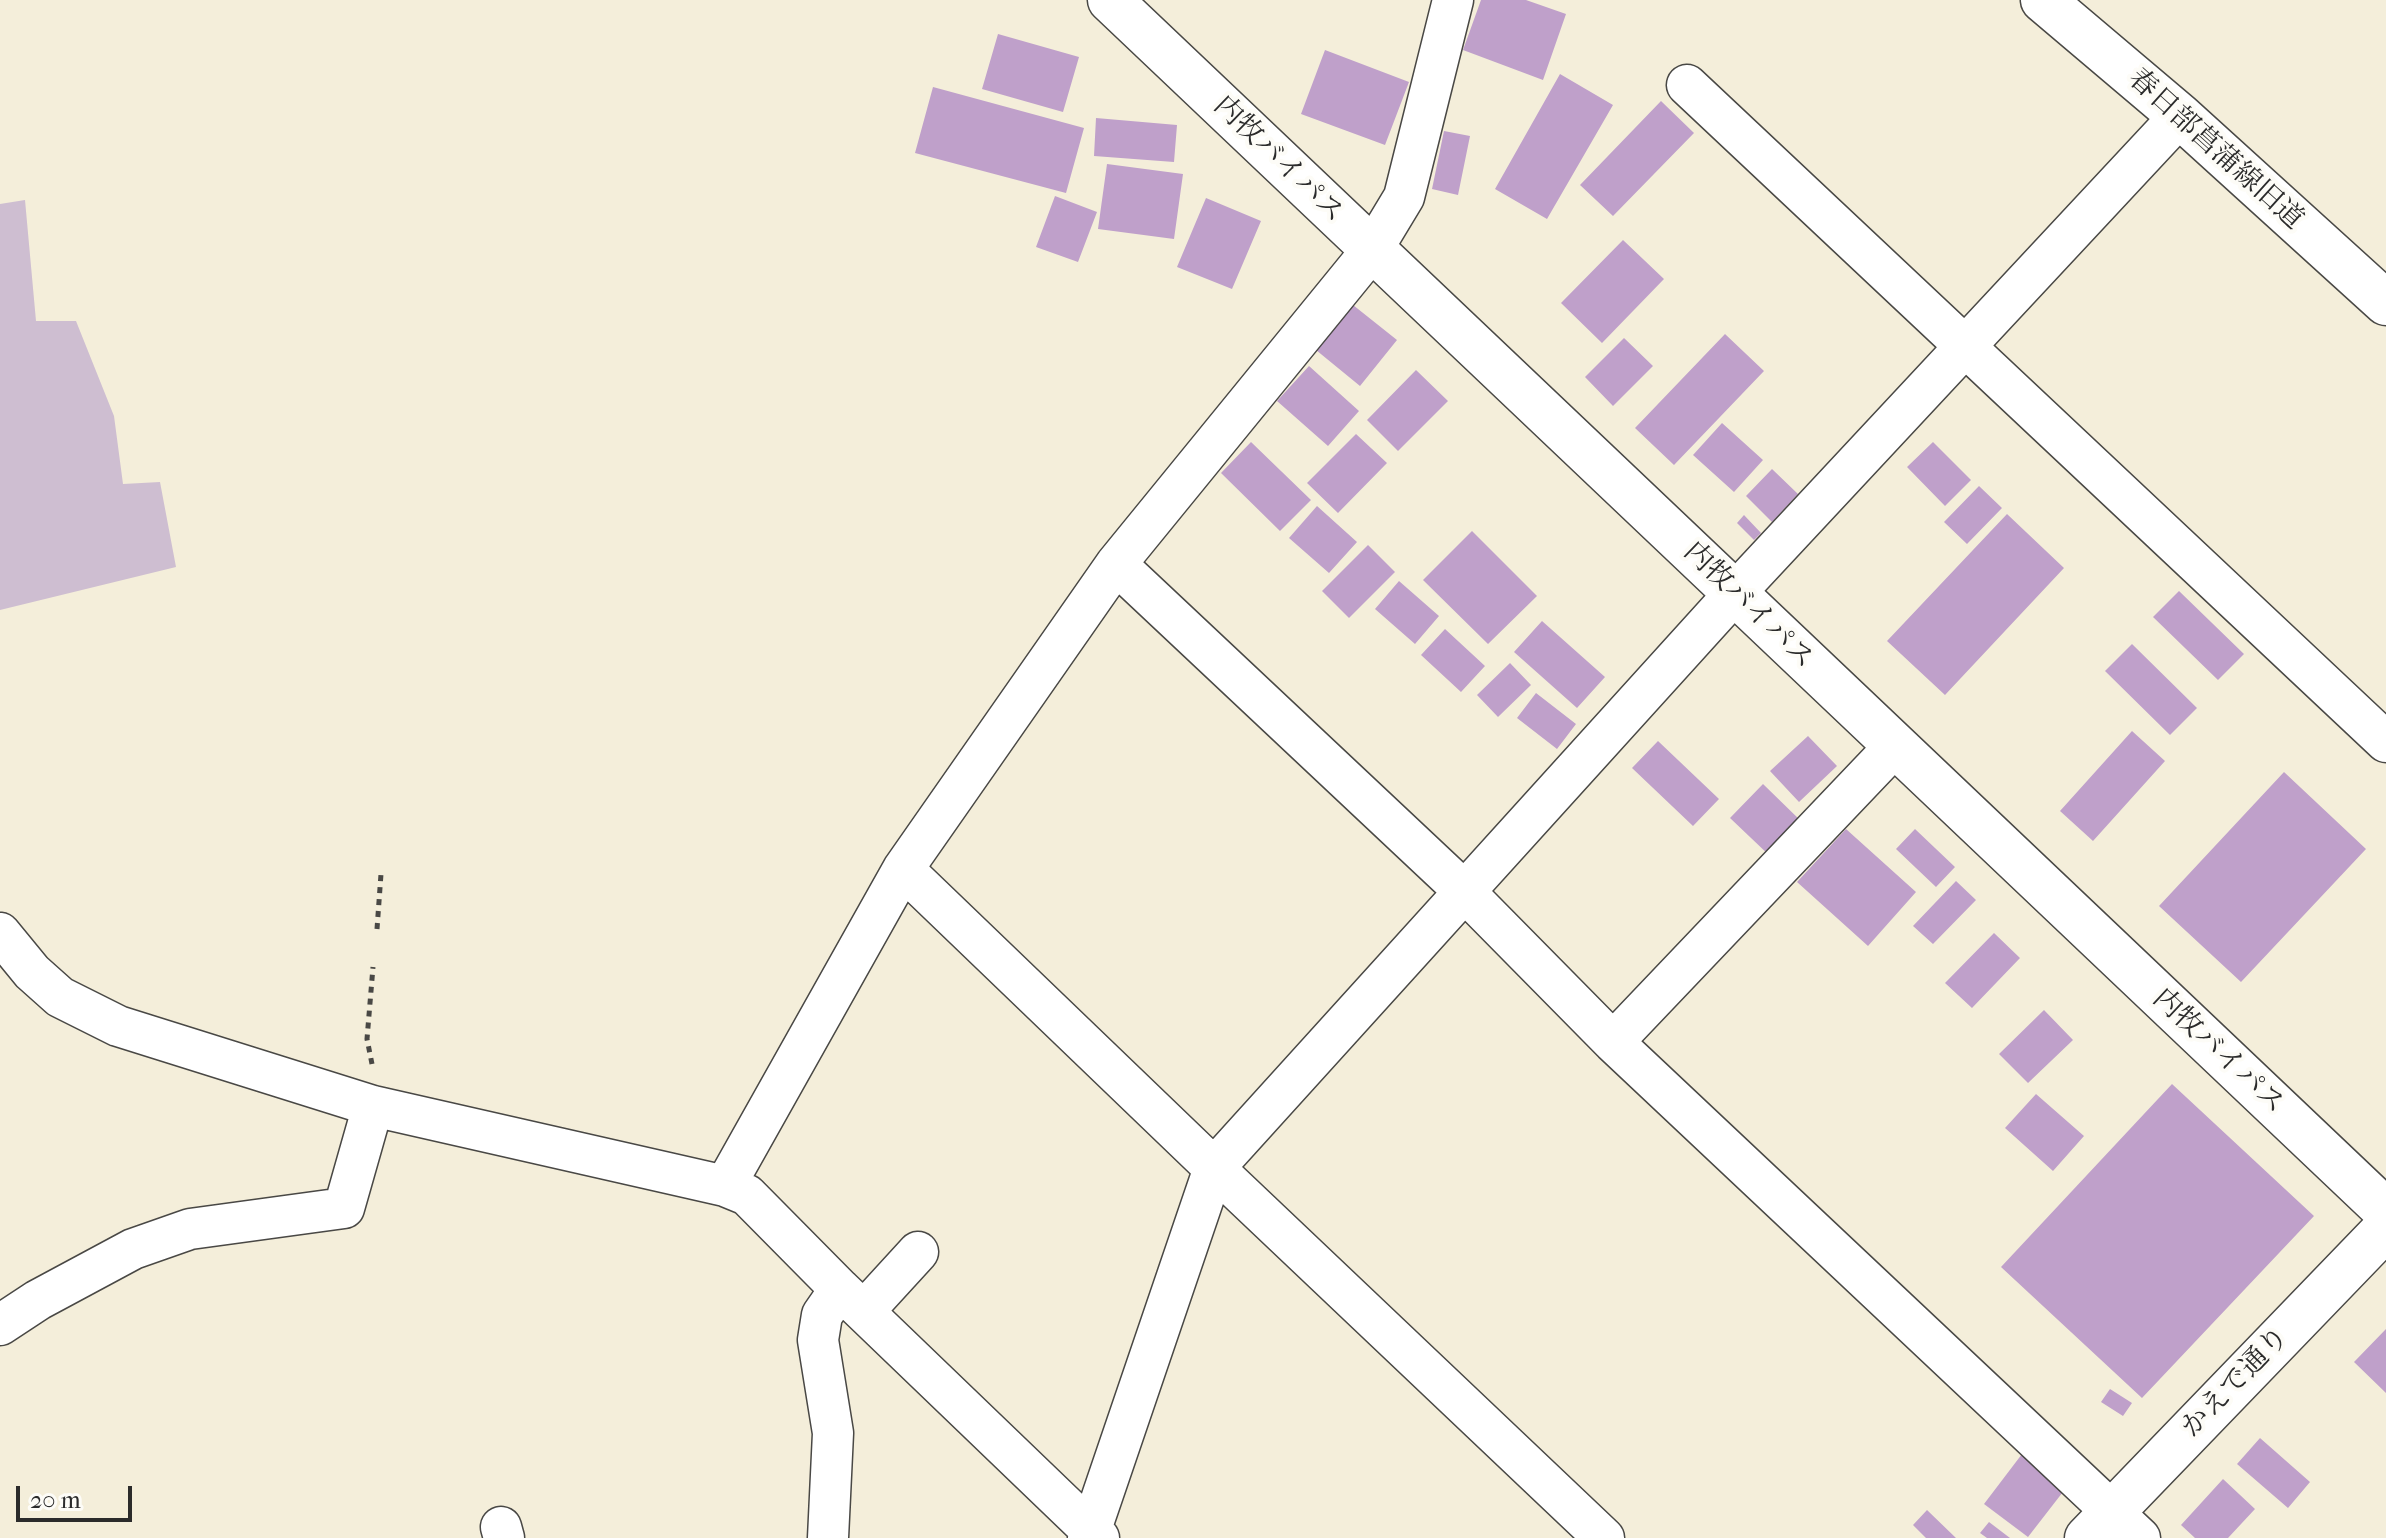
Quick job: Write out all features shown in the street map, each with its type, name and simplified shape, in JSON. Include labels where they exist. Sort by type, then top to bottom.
[{"type":"main road","name":"内牧バイパス","points":[[1110,0],[2386,1211]]},
{"type":"main road","name":"春日部菖蒲線旧道","points":[[2043,0],[2180,116],[2386,303]]},
{"type":"main road","name":"かえで通り","points":[[2113,1529],[2386,1228]]},
{"type":"street","points":[[725,1186],[903,869],[1116,564],[1372,250],[1404,197],[1453,0]]},
{"type":"street","points":[[1687,85],[2386,742]]},
{"type":"street","points":[[0,933],[32,972],[60,997],[118,1026],[368,1105],[725,1186],[747,1195],[1093,1535],[1214,1168],[1735,593],[2180,116]]},
{"type":"street","points":[[1116,564],[1465,892],[1613,1042],[2113,1529]]},
{"type":"street","points":[[1613,1042],[1895,746]]},
{"type":"street","points":[[903,869],[1604,1538]]},
{"type":"street","points":[[0,1325],[38,1300],[133,1249],[190,1229],[344,1208],[368,1105]]},
{"type":"street","points":[[828,1538],[833,1433],[818,1340],[822,1315],[852,1300],[918,1252]]},
{"type":"path","points":[[377,929],[381,874]]},
{"type":"path","points":[[368,1105],[373,1072],[367,1039],[373,967]]},
{"type":"shaded area","points":[[25,200],[36,321],[76,321],[114,416],[123,484],[160,482],[176,567],[0,610],[0,204]]},
{"type":"building","points":[[1481,0],[1526,0],[1566,14],[1543,80],[1463,50]]},
{"type":"building","points":[[998,34],[1079,57],[1063,112],[982,89]]},
{"type":"building","points":[[1325,50],[1409,82],[1385,145],[1301,114]]},
{"type":"building","points":[[1560,74],[1613,105],[1547,219],[1495,189]]},
{"type":"building","points":[[933,87],[1084,128],[1066,193],[915,153]]},
{"type":"building","points":[[1661,101],[1694,133],[1613,216],[1580,185]]},
{"type":"building","points":[[1096,118],[1177,125],[1174,162],[1094,156]]},
{"type":"building","points":[[1444,131],[1470,136],[1458,195],[1432,189]]},
{"type":"building","points":[[1107,164],[1183,174],[1174,239],[1098,229]]},
{"type":"building","points":[[1055,196],[1097,212],[1078,262],[1036,247]]},
{"type":"building","points":[[1206,198],[1261,221],[1232,289],[1177,267]]},
{"type":"building","points":[[1623,240],[1664,279],[1602,343],[1561,303]]},
{"type":"building","points":[[1353,305],[1397,340],[1360,386],[1316,350]]},
{"type":"building","points":[[1725,334],[1764,371],[1674,465],[1635,428]]},
{"type":"building","points":[[1624,338],[1653,366],[1613,406],[1585,377]]},
{"type":"building","points":[[1309,366],[1359,411],[1328,446],[1277,401]]},
{"type":"building","points":[[1416,370],[1448,401],[1398,451],[1367,420]]},
{"type":"building","points":[[1722,423],[1763,460],[1734,492],[1693,455]]},
{"type":"building","points":[[1356,434],[1387,463],[1338,513],[1307,483]]},
{"type":"building","points":[[1251,442],[1311,500],[1280,531],[1221,473]]},
{"type":"building","points":[[1933,442],[1971,480],[1945,506],[1907,467]]},
{"type":"building","points":[[1772,469],[1798,494],[1772,522],[1746,496]]},
{"type":"building","points":[[1979,486],[2002,508],[1967,544],[1944,522]]},
{"type":"building","points":[[1317,506],[1357,542],[1329,573],[1289,538]]},
{"type":"building","points":[[2007,514],[2064,568],[1945,695],[1887,641]]},
{"type":"building","points":[[1744,515],[1761,533],[1754,540],[1737,523]]},
{"type":"building","points":[[1472,531],[1537,596],[1488,644],[1423,580]]},
{"type":"building","points":[[1368,545],[1395,572],[1349,618],[1322,591]]},
{"type":"building","points":[[1399,581],[1439,616],[1415,644],[1375,609]]},
{"type":"building","points":[[2179,591],[2244,654],[2218,680],[2153,617]]},
{"type":"building","points":[[1542,621],[1605,677],[1577,708],[1514,652]]},
{"type":"building","points":[[1445,629],[1485,666],[1461,692],[1421,655]]},
{"type":"building","points":[[2132,644],[2197,708],[2170,735],[2105,671]]},
{"type":"building","points":[[1510,663],[1531,685],[1498,717],[1477,695]]},
{"type":"building","points":[[1536,693],[1576,724],[1557,749],[1517,718]]},
{"type":"building","points":[[2132,731],[2165,761],[2093,841],[2060,811]]},
{"type":"building","points":[[1808,736],[1837,766],[1799,802],[1770,771]]},
{"type":"building","points":[[1658,741],[1719,799],[1693,826],[1632,768]]},
{"type":"building","points":[[2284,772],[2366,849],[2241,982],[2159,906]]},
{"type":"building","points":[[1763,784],[1803,823],[1771,857],[1730,818]]},
{"type":"building","points":[[1846,829],[1916,892],[1868,946],[1797,882]]},
{"type":"building","points":[[1915,829],[1955,867],[1936,887],[1896,849]]},
{"type":"building","points":[[1956,881],[1976,900],[1933,944],[1913,926]]},
{"type":"building","points":[[1994,933],[2020,958],[1972,1008],[1945,983]]},
{"type":"building","points":[[2044,1010],[2073,1040],[2028,1083],[1999,1054]]},
{"type":"building","points":[[2172,1084],[2314,1216],[2142,1398],[2001,1267]]},
{"type":"building","points":[[2036,1094],[2084,1136],[2053,1171],[2005,1128]]},
{"type":"building","points":[[2386,1329],[2386,1393],[2354,1362]]},
{"type":"building","points":[[2110,1389],[2132,1403],[2123,1416],[2101,1402]]},
{"type":"building","points":[[2260,1438],[2310,1482],[2288,1508],[2237,1464]]},
{"type":"building","points":[[2022,1454],[2066,1488],[2028,1537],[1984,1504]]},
{"type":"building","points":[[2223,1479],[2255,1509],[2228,1538],[2195,1538],[2181,1525]]},
{"type":"building","points":[[1927,1510],[1956,1538],[1926,1538],[1913,1525]]},
{"type":"building","points":[[1989,1522],[2010,1538],[1987,1538],[1980,1533]]}]
